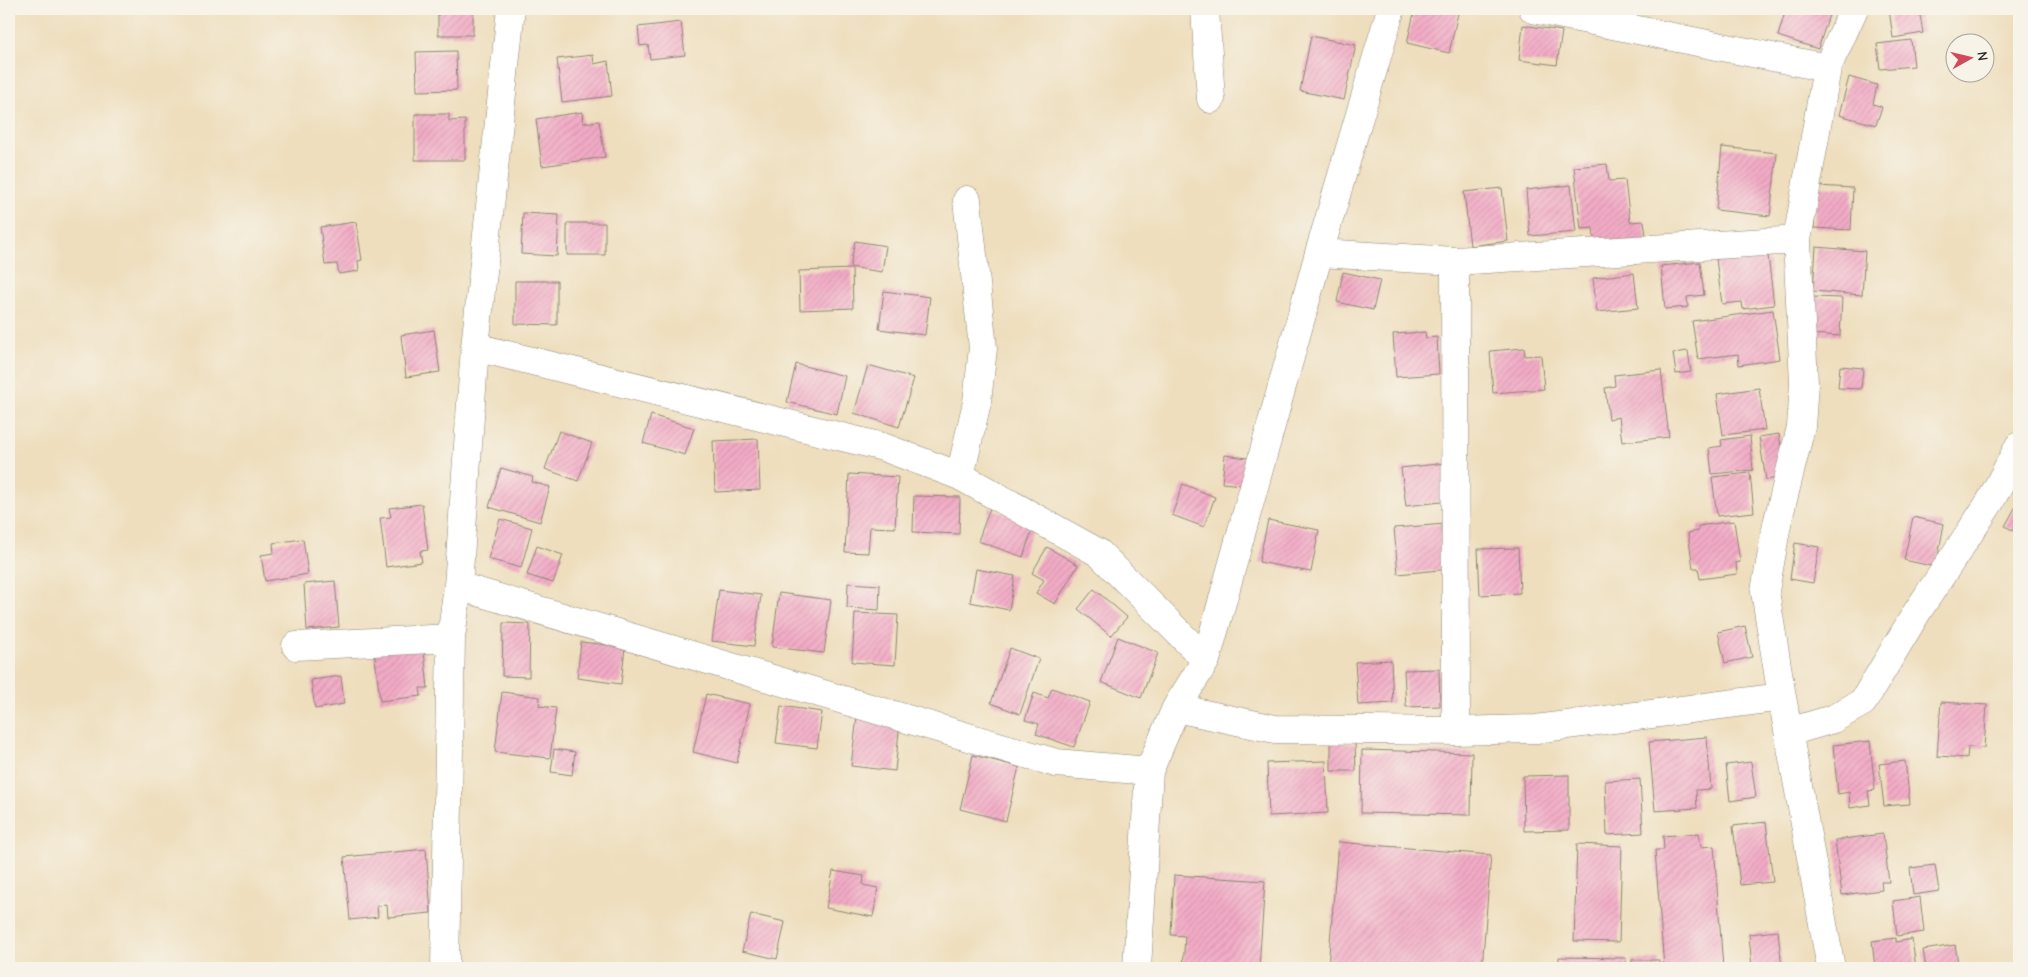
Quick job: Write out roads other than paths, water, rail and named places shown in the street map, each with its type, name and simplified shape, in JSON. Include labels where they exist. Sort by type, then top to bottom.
[{"type":"street","points":[[445,968],[451,638],[458,586],[475,347],[511,9]]},
{"type":"street","points":[[1205,9],[1211,99]]},
{"type":"street","points":[[1136,968],[1148,771],[1176,708],[1206,660],[1319,253],[1391,9]]},
{"type":"street","points":[[1533,9],[1827,68]]},
{"type":"street","points":[[1831,968],[1782,697],[1765,591],[1778,524],[1801,427],[1804,384],[1797,240],[1827,68],[1854,9]]},
{"type":"street","points":[[960,476],[977,402],[983,348],[966,200]]},
{"type":"street","points":[[1319,253],[1455,261],[1797,240]]},
{"type":"street","points":[[1455,261],[1456,731]]},
{"type":"street","points":[[475,347],[883,447],[960,476],[1099,553],[1206,660]]},
{"type":"street","points":[[1789,732],[1833,720],[1863,702],[1917,612],[1990,502],[2019,446]]},
{"type":"street","points":[[458,586],[1056,762],[1148,771]]},
{"type":"street","points":[[296,646],[451,638]]},
{"type":"street","points":[[1176,708],[1274,728],[1456,731],[1536,729],[1782,697]]}]
